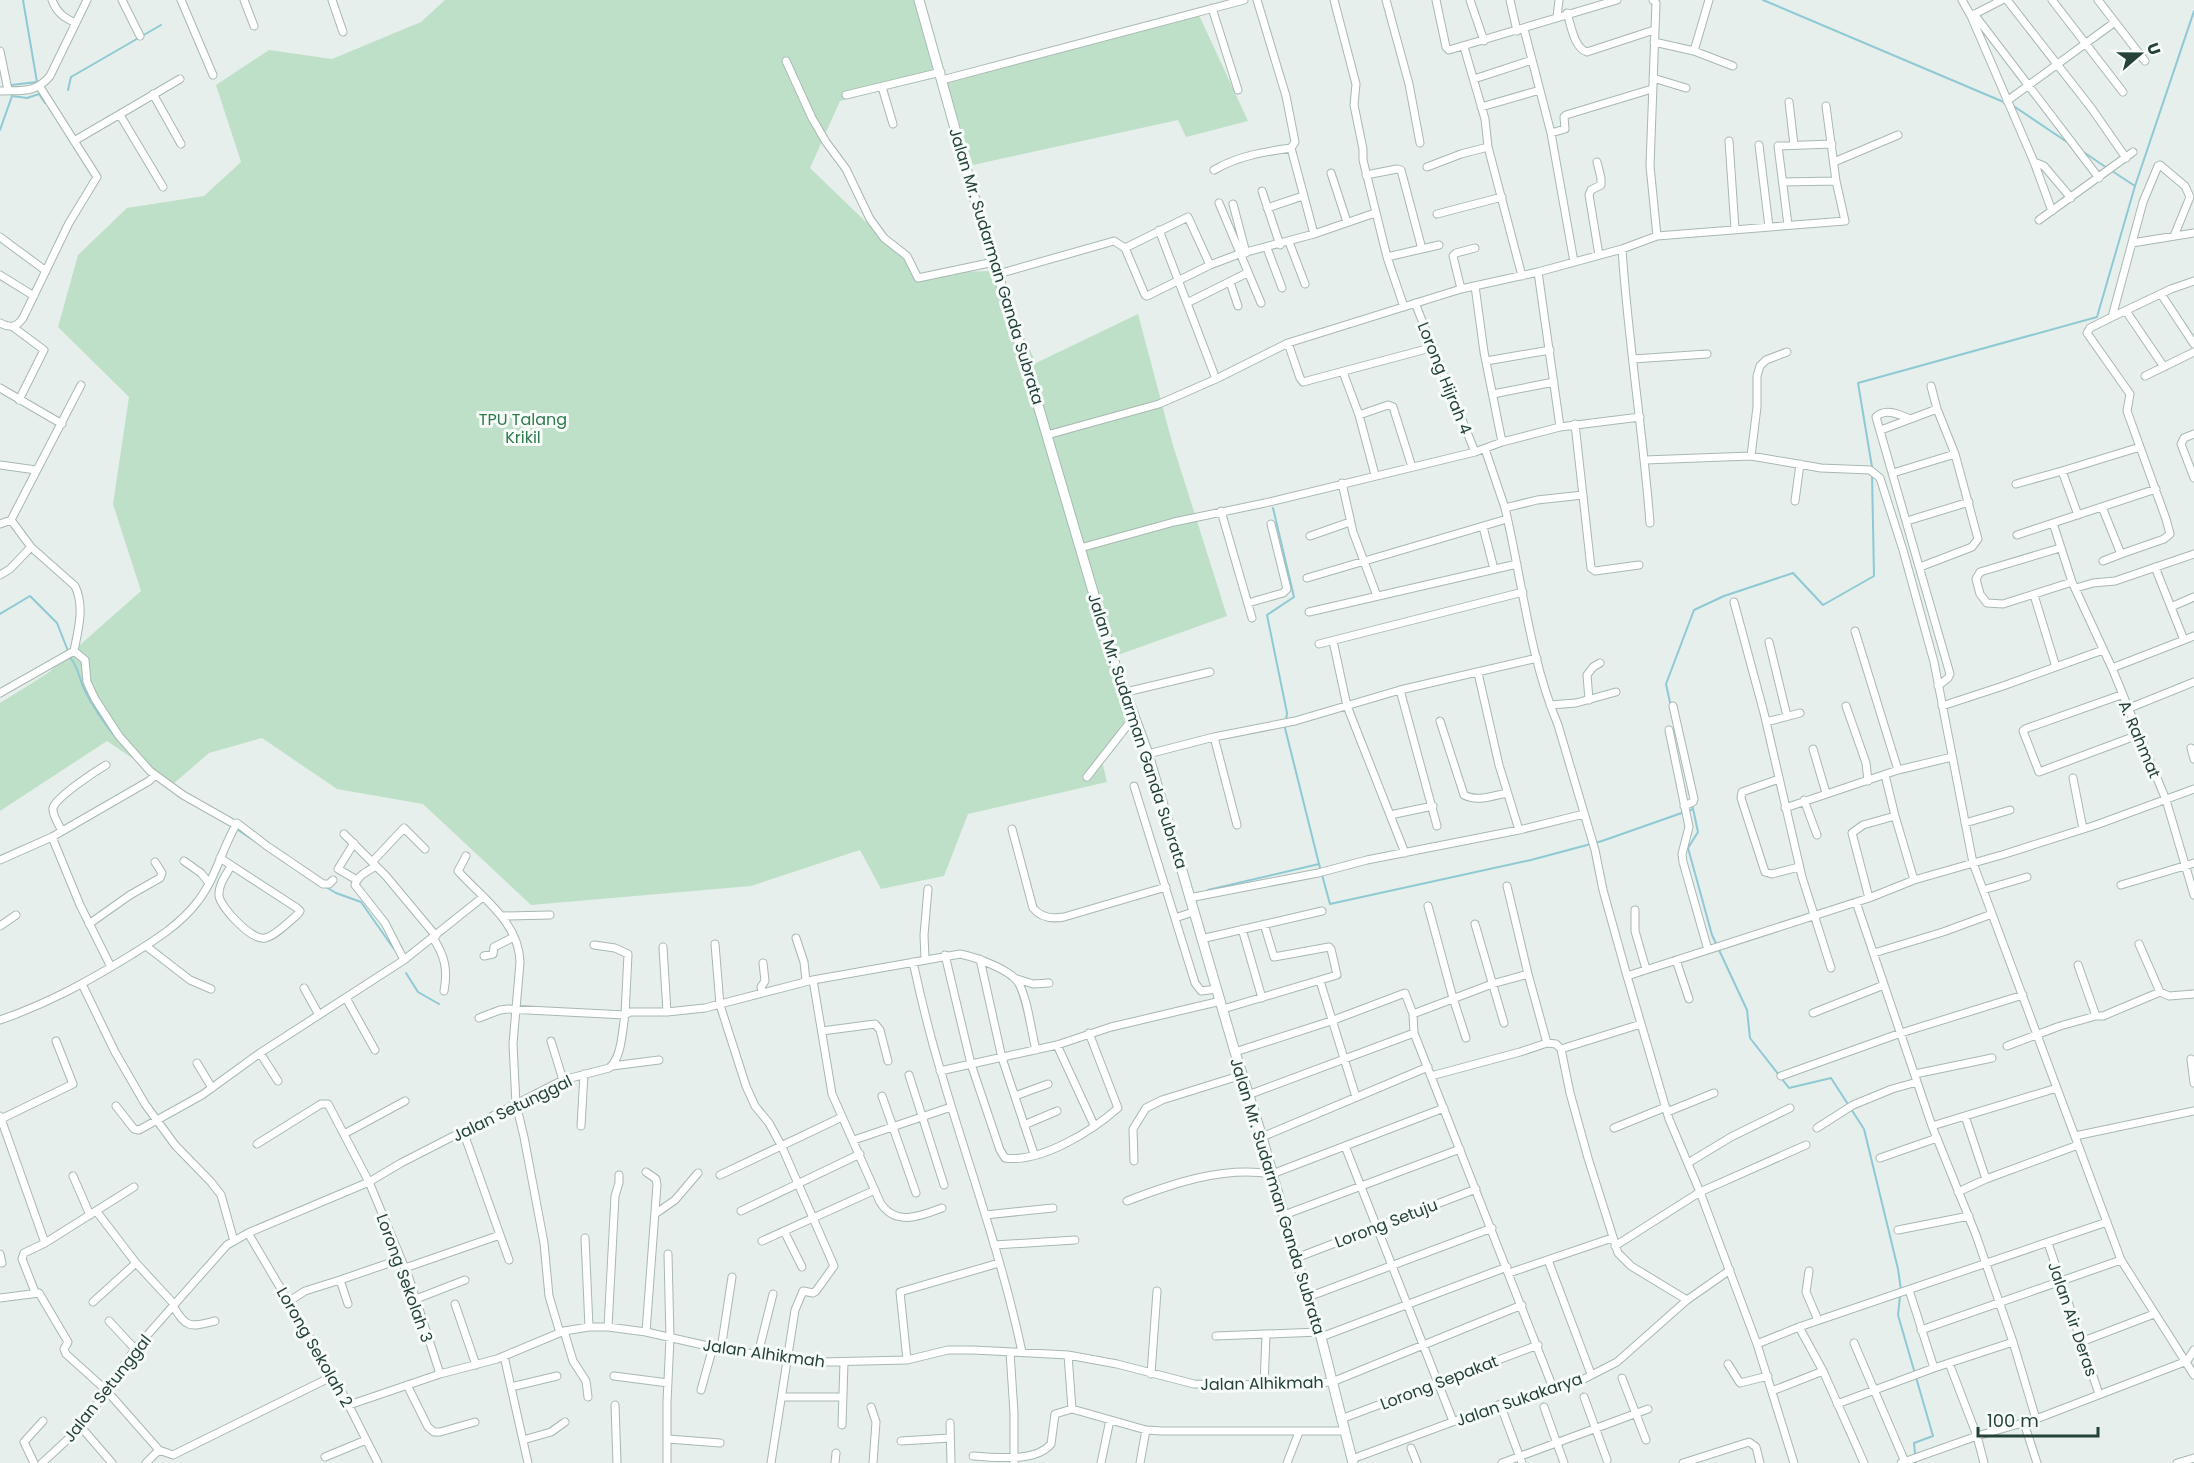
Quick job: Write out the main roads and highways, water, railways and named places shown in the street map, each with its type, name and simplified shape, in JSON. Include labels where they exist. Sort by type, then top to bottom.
[{"type":"waterway","points":[[0,130],[12,96],[11,85],[37,82],[23,0]]},
{"type":"waterway","points":[[1763,0],[2006,103]]},
{"type":"waterway","points":[[1872,467],[1858,383],[2097,317],[2135,186],[2194,11]]},
{"type":"waterway","points":[[68,90],[71,77],[161,25]]},
{"type":"waterway","points":[[12,96],[27,98],[39,94],[45,103]]},
{"type":"waterway","points":[[2012,105],[2067,142]]},
{"type":"waterway","points":[[2082,151],[2107,168]]},
{"type":"waterway","points":[[2112,171],[2135,186]]},
{"type":"waterway","points":[[1671,707],[1666,684],[1694,610],[1724,596],[1793,573],[1823,605],[1874,576],[1872,473]]},
{"type":"waterway","points":[[1273,508],[1294,597],[1267,615],[1287,713],[1285,728],[1319,864]]},
{"type":"waterway","points":[[0,614],[30,596],[57,623],[68,651]]},
{"type":"waterway","points":[[70,657],[92,704],[117,739]]},
{"type":"waterway","points":[[121,743],[151,776]]},
{"type":"waterway","points":[[1692,804],[1698,832],[1688,848],[1712,935],[1747,1010],[1750,1038],[1789,1088],[1831,1078],[1864,1129],[1901,1290]]},
{"type":"waterway","points":[[1208,890],[1319,864],[1330,904],[1531,860],[1602,841],[1693,809]]},
{"type":"waterway","points":[[235,828],[258,843]]},
{"type":"waterway","points":[[326,887],[361,902],[394,949]]},
{"type":"waterway","points":[[406,973],[418,992],[439,1004]]},
{"type":"waterway","points":[[1900,1296],[1898,1315],[1933,1436],[1914,1443],[1916,1463]]},
{"type":"park label","name":"TPU Talang Krikil","points":[[523,428]]}]
